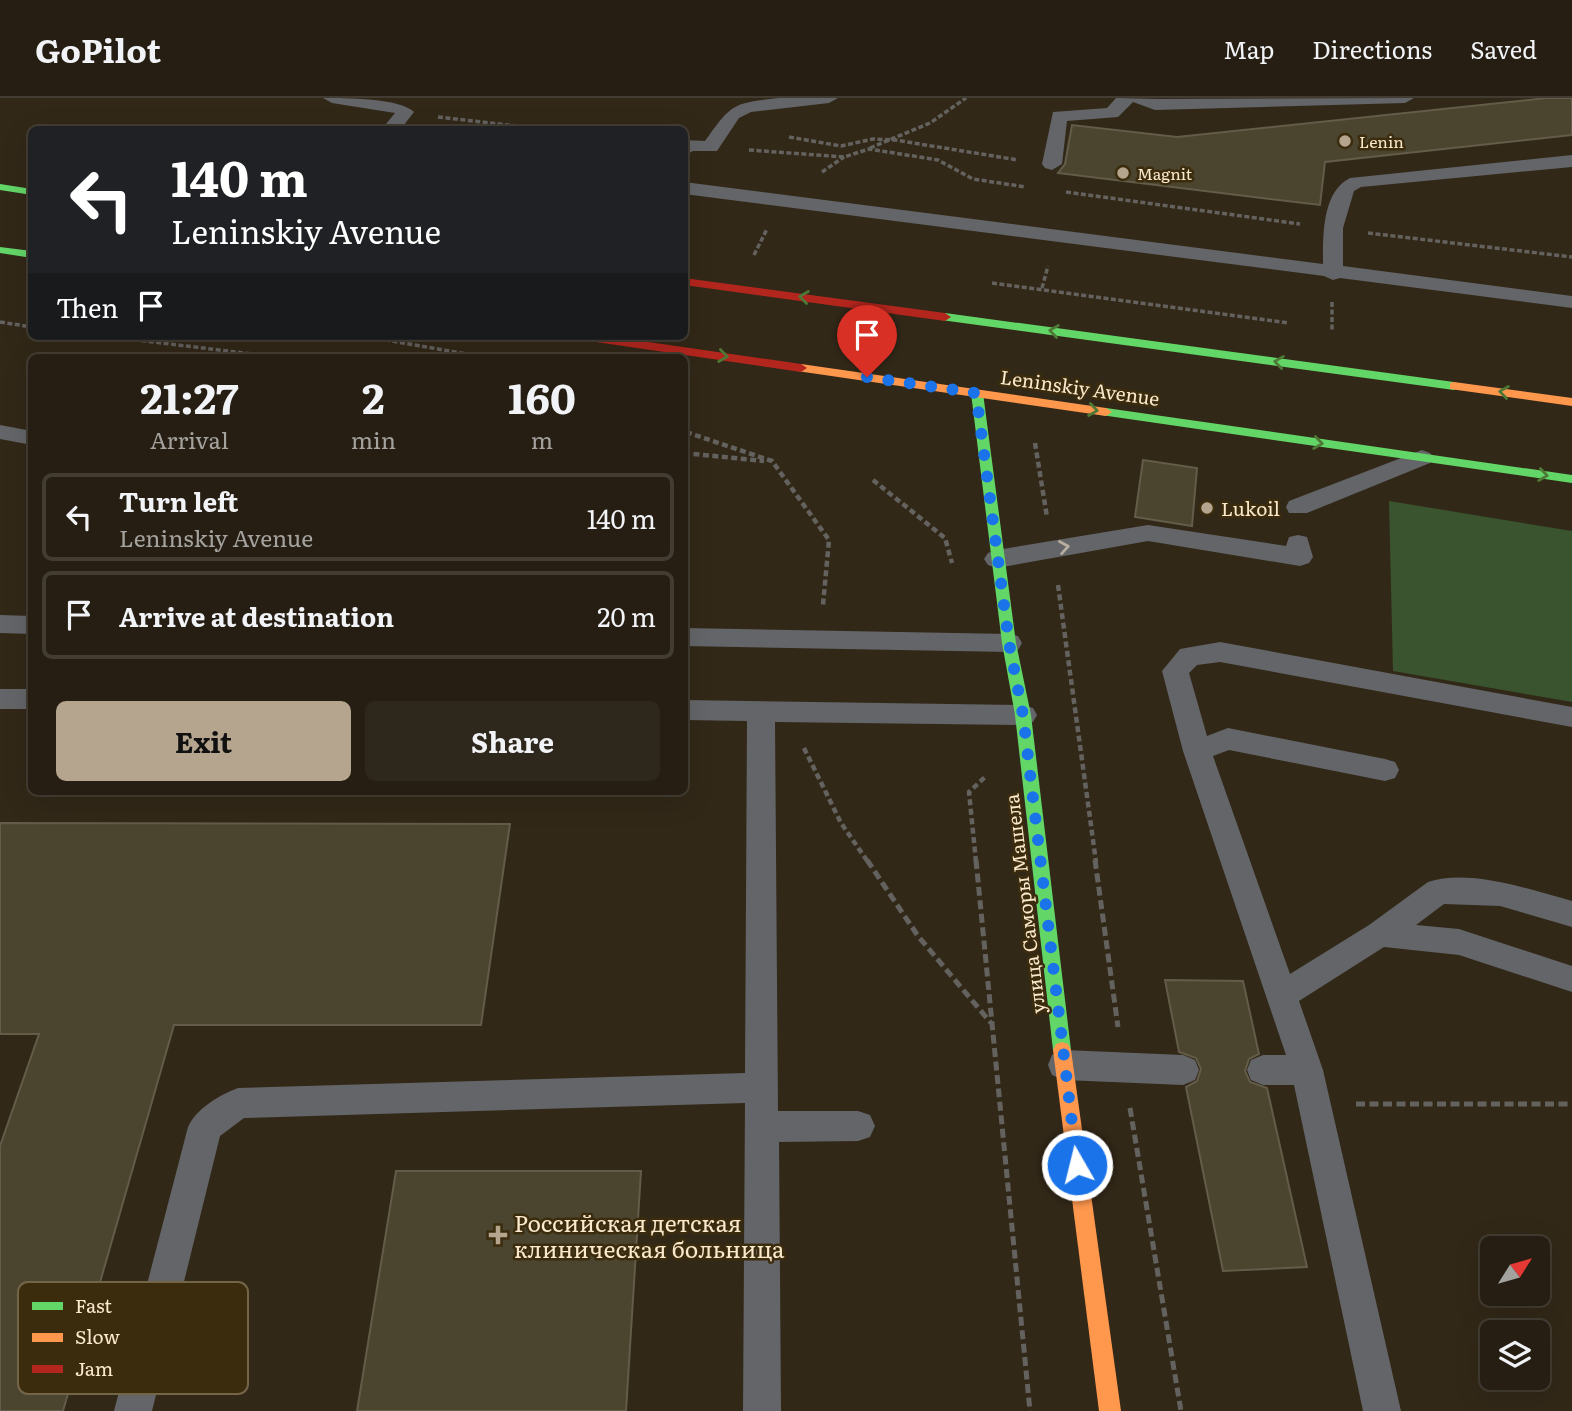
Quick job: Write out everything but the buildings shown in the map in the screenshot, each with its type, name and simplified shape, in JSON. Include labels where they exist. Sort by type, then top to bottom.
[{"type":"main road","points":[[0,187],[28,191]]},
{"type":"main road","points":[[0,250],[28,254]]},
{"type":"main road","points":[[688,282],[1572,402]]},
{"type":"main road","name":"Leninskiy Avenue","points":[[610,340],[1572,479]]},
{"type":"main road","name":"улица Саморы Машела","points":[[976,393],[1009,643],[1023,715],[1064,1065],[1110,1411]]},
{"type":"lane","points":[[334,98],[401,108],[405,113],[394,126]]},
{"type":"lane","points":[[688,145],[710,147],[733,114],[747,107],[829,98]]},
{"type":"lane","points":[[1052,164],[1059,116],[1112,113],[1126,98]]},
{"type":"lane","points":[[1139,98],[1155,105],[1405,98]]},
{"type":"lane","points":[[1333,274],[1333,228],[1345,188],[1357,182],[1572,161]]},
{"type":"lane","points":[[688,189],[1333,274],[1572,302]]},
{"type":"lane","points":[[0,432],[28,437]]},
{"type":"lane","points":[[1298,508],[1422,458]]},
{"type":"lane","points":[[997,559],[1148,533],[1300,557],[1298,543]]},
{"type":"lane","points":[[0,624],[28,625]]},
{"type":"lane","points":[[688,637],[1009,643]]},
{"type":"lane","points":[[1382,1411],[1310,1087],[1197,751],[1175,671],[1189,656],[1220,652],[1572,717]]},
{"type":"lane","points":[[0,699],[28,699]]},
{"type":"lane","points":[[688,710],[1023,715]]},
{"type":"lane","points":[[761,712],[762,1411]]},
{"type":"lane","points":[[1197,751],[1228,739],[1384,769]]},
{"type":"lane","points":[[1281,996],[1380,934],[1440,891],[1500,894],[1572,915]]},
{"type":"lane","points":[[1380,934],[1459,942],[1572,979]]},
{"type":"lane","points":[[1064,1065],[1183,1070]]},
{"type":"lane","points":[[1263,1070],[1310,1087]]},
{"type":"lane","points":[[166,1282],[205,1127],[238,1103],[761,1088]]},
{"type":"lane","points":[[761,1127],[858,1126]]},
{"type":"lane","points":[[133,1411],[137,1394]]},
{"type":"path","points":[[710,147],[844,157],[895,140],[930,123],[966,98]]},
{"type":"path","points":[[430,116],[517,126]]},
{"type":"path","points":[[779,135],[841,146],[873,139],[895,140],[1052,164]]},
{"type":"path","points":[[869,149],[938,160],[973,180],[1027,187]]},
{"type":"path","points":[[1054,191],[1572,257]]},
{"type":"path","points":[[0,322],[28,326]]},
{"type":"path","points":[[137,340],[251,354]]},
{"type":"path","points":[[386,340],[467,354]]},
{"type":"path","points":[[1035,443],[1053,549],[1123,1067],[1181,1411]]},
{"type":"path","points":[[688,453],[772,461]]},
{"type":"path","points":[[873,480],[945,538],[953,564]]},
{"type":"path","points":[[980,715],[987,776],[969,792],[1030,1411]]},
{"type":"path","points":[[1310,1087],[1572,1104]]},
{"type":"green space","points":[[1389,501],[1572,531],[1572,702],[1393,671]]},
{"type":"traffic: fast","points":[[0,187],[28,191]]},
{"type":"traffic: fast","points":[[0,250],[28,254]]},
{"type":"traffic: fast","points":[[945,317],[1454,386]]},
{"type":"traffic: fast","points":[[977,393],[1009,643],[1023,715],[1062,1050]]},
{"type":"traffic: fast","points":[[1106,412],[1572,479]]},
{"type":"traffic: slow","points":[[801,368],[1106,412]]},
{"type":"traffic: slow","points":[[1454,386],[1572,402]]},
{"type":"traffic: slow","points":[[1062,1050],[1110,1411]]},
{"type":"traffic: jam","points":[[688,282],[945,317]]},
{"type":"traffic: jam","points":[[609,340],[801,368]]},
{"type":"place","name":"Lenin","points":[[1345,141]]},
{"type":"place","name":"Magnit","points":[[1123,173]]},
{"type":"place","name":"Lukoil","points":[[1207,508]]},
{"type":"place","name":"Российская детская клиническая больница","points":[[498,1235]]},
{"type":"route","points":[[867,377],[976,393],[1009,643],[1023,715],[1077,1165]]}]
